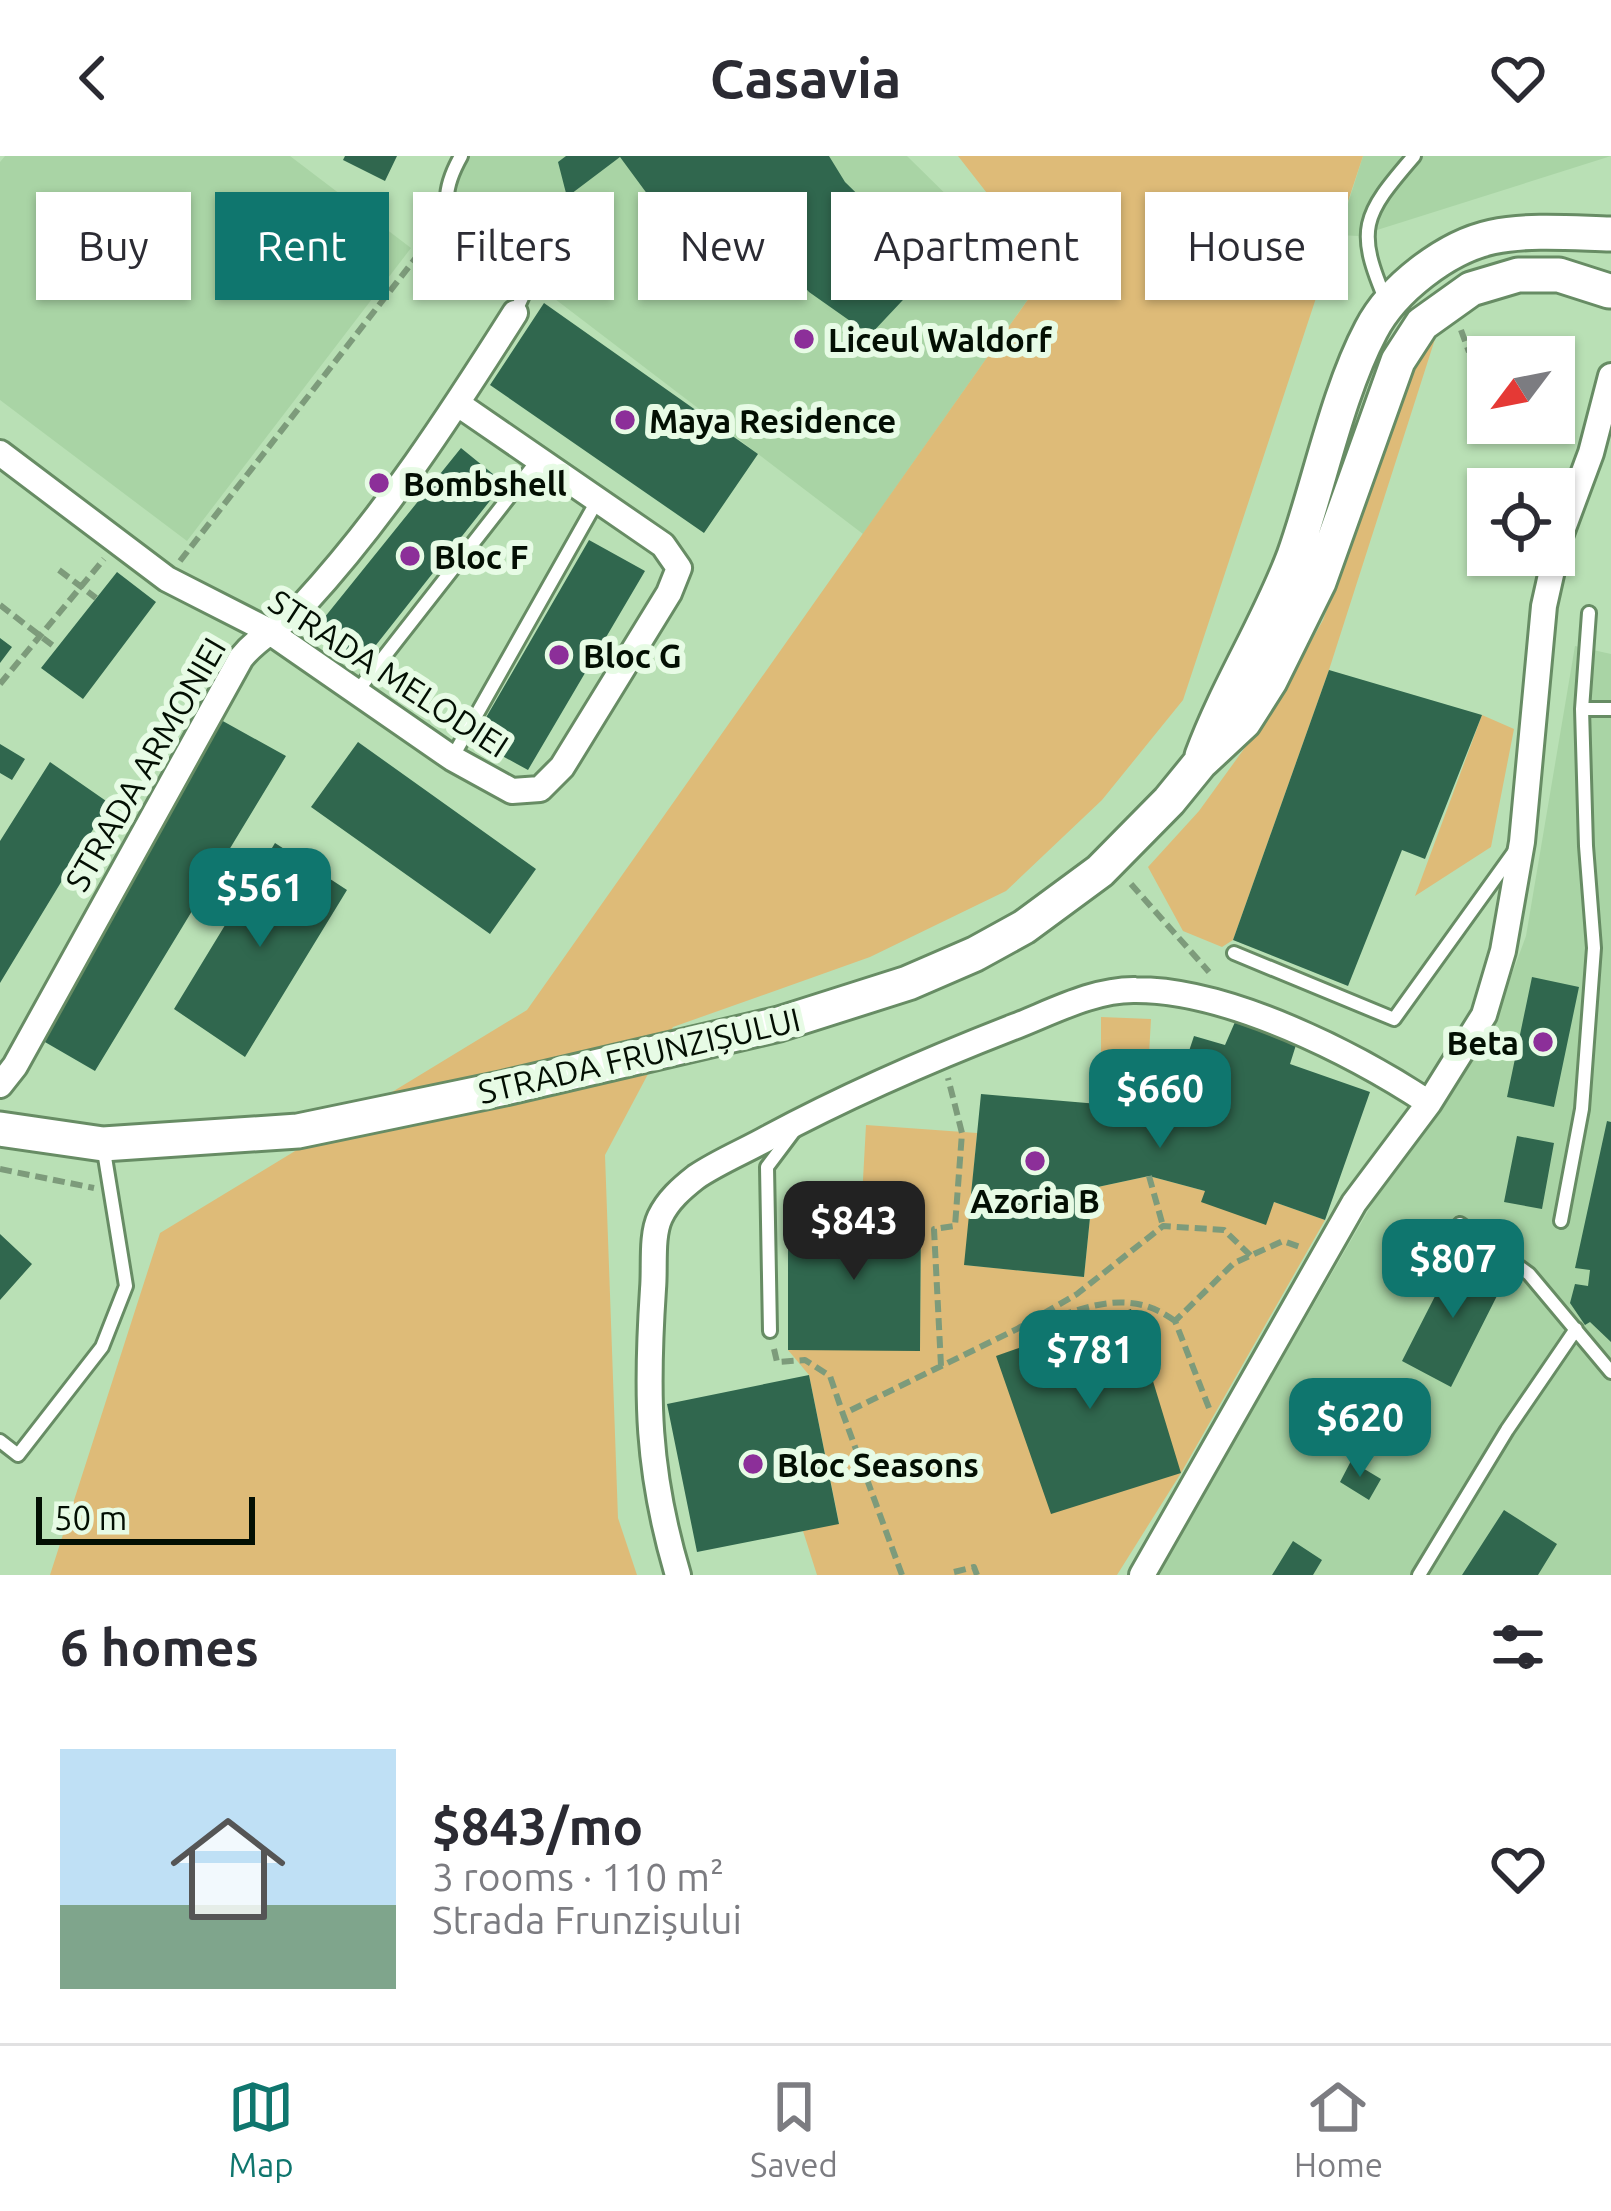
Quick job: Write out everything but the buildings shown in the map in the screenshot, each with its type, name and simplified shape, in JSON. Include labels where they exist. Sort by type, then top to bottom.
[{"type":"main road","name":"STRADA FRUNZIȘULUI","points":[[1200,763],[1219,710],[1265,629],[1355,368],[1387,304],[1432,267],[1491,237],[1611,234]]},
{"type":"main road","name":"STRADA FRUNZIȘULUI","points":[[0,1129],[103,1144],[298,1131],[779,1024],[908,982],[975,954],[1062,902],[1136,836],[1200,763],[1244,722],[1286,649],[1339,531],[1398,361],[1422,324],[1471,289],[1518,275],[1559,275],[1610,284]]},
{"type":"street","name":"STRADA ARMONIEI","points":[[0,1085],[15,1066],[242,658],[267,631],[301,608],[362,537],[458,404],[515,313]]},
{"type":"street","points":[[1142,1575],[1354,1203],[1429,1102],[1484,1015],[1503,951],[1522,842],[1544,606],[1559,539],[1591,453],[1611,376]]},
{"type":"street","name":"STRADA MELODIEI","points":[[3,462],[167,579],[267,631],[452,758],[512,790],[540,788],[562,767],[670,593],[679,568],[663,545],[458,404]]},
{"type":"street","points":[[1591,453],[1611,421]]},
{"type":"street","points":[[678,1575],[660,1517],[646,1384],[658,1220],[674,1196],[699,1175],[801,1120],[942,1054],[1085,999],[1136,989],[1200,997],[1322,1042],[1371,1064],[1429,1102]]},
{"type":"lane","points":[[444,192],[460,156]]},
{"type":"lane","points":[[1387,304],[1367,257],[1367,232],[1379,196],[1414,156]]},
{"type":"lane","name":"STRADA ARMONIEI","points":[[515,313],[521,300]]},
{"type":"lane","points":[[355,694],[538,459]]},
{"type":"lane","points":[[452,758],[597,500]]},
{"type":"lane","points":[[1561,1221],[1582,1109],[1594,948],[1582,710],[1589,613]]},
{"type":"lane","points":[[1582,710],[1611,709]]},
{"type":"lane","points":[[1234,953],[1394,1019],[1522,842]]},
{"type":"lane","points":[[770,1331],[767,1166],[801,1120]]},
{"type":"lane","points":[[0,1441],[18,1455],[101,1347],[126,1286],[103,1144]]},
{"type":"lane","points":[[1460,1225],[1528,1274],[1611,1372]]},
{"type":"lane","points":[[1419,1575],[1507,1430],[1576,1329]]},
{"type":"path","points":[[167,579],[413,261]]},
{"type":"path","points":[[1460,328],[1467,347]]},
{"type":"path","points":[[0,685],[118,543]]},
{"type":"path","points":[[59,570],[97,598]]},
{"type":"path","points":[[0,605],[56,648]]},
{"type":"path","points":[[1131,884],[1216,980]]},
{"type":"path","points":[[941,1366],[934,1229],[955,1226],[962,1132],[942,1054]]},
{"type":"path","points":[[0,1169],[109,1191]]},
{"type":"path","points":[[1149,1176],[1163,1226]]},
{"type":"path","points":[[843,1414],[1017,1329],[1077,1294],[1163,1226],[1223,1230],[1251,1256]]},
{"type":"path","points":[[1175,1321],[1234,1264],[1282,1241],[1321,1260]]},
{"type":"path","points":[[1017,1329],[1117,1300],[1153,1305],[1175,1321],[1220,1437]]},
{"type":"path","points":[[770,1331],[777,1362],[805,1360],[830,1376],[902,1575]]},
{"type":"path","points":[[954,1572],[974,1568],[977,1575]]},
{"type":"shaded area","points":[[5,156],[290,156],[337,192],[215,192],[215,300],[371,300],[187,541],[0,400],[0,162]]},
{"type":"shaded area","name":"Liceul Waldorf","points":[[466,156],[907,156],[944,192],[831,192],[831,300],[1027,300],[863,534],[556,300],[614,300],[614,192],[446,192]]},
{"type":"shaded area","points":[[958,156],[1363,156],[1348,201],[1348,192],[1145,192],[1145,300],[1315,300],[1183,700],[1102,800],[1006,891],[870,957],[673,1027],[605,1155],[618,1518],[637,1575],[50,1575],[160,1233],[527,1010],[1028,300],[1121,300],[1121,192],[986,192]]},
{"type":"shaded area","points":[[1363,156],[1611,156],[1358,236],[1348,236],[1348,203]]},
{"type":"shaded area","points":[[389,231],[411,248],[389,277]]},
{"type":"shaded area","points":[[1426,338],[1435,339],[1329,670],[1233,940],[1222,947],[1183,931],[1148,867],[1199,811],[1275,706],[1323,620]]},
{"type":"shaded area","points":[[1575,646],[1611,654],[1611,1575],[1157,1575],[1375,1199],[1491,1031],[1526,936]]},
{"type":"shaded area","points":[[1482,715],[1514,729],[1491,847],[1415,896]]},
{"type":"shaded area","points":[[1101,1017],[1151,1019],[1146,1108],[1101,1105]]},
{"type":"shaded area","points":[[866,1125],[977,1133],[965,1265],[1084,1277],[1093,1188],[1149,1176],[1205,1191],[1265,1224],[1274,1202],[1325,1220],[1181,1473],[1117,1575],[817,1575],[803,1531],[839,1523],[809,1375],[788,1350],[920,1350],[921,1217],[861,1216]]},
{"type":"place","name":"Liceul Waldorf","points":[[804,339]]},
{"type":"place","name":"Maya Residence","points":[[625,420]]},
{"type":"place","name":"Bombshell","points":[[379,483]]},
{"type":"place","name":"Bloc F","points":[[410,556]]},
{"type":"place","name":"Bloc G","points":[[559,655]]},
{"type":"place","name":"Beta","points":[[1543,1042]]},
{"type":"place","name":"Azoria B","points":[[1035,1161]]},
{"type":"place","name":"Bloc Seasons","points":[[753,1464]]}]
